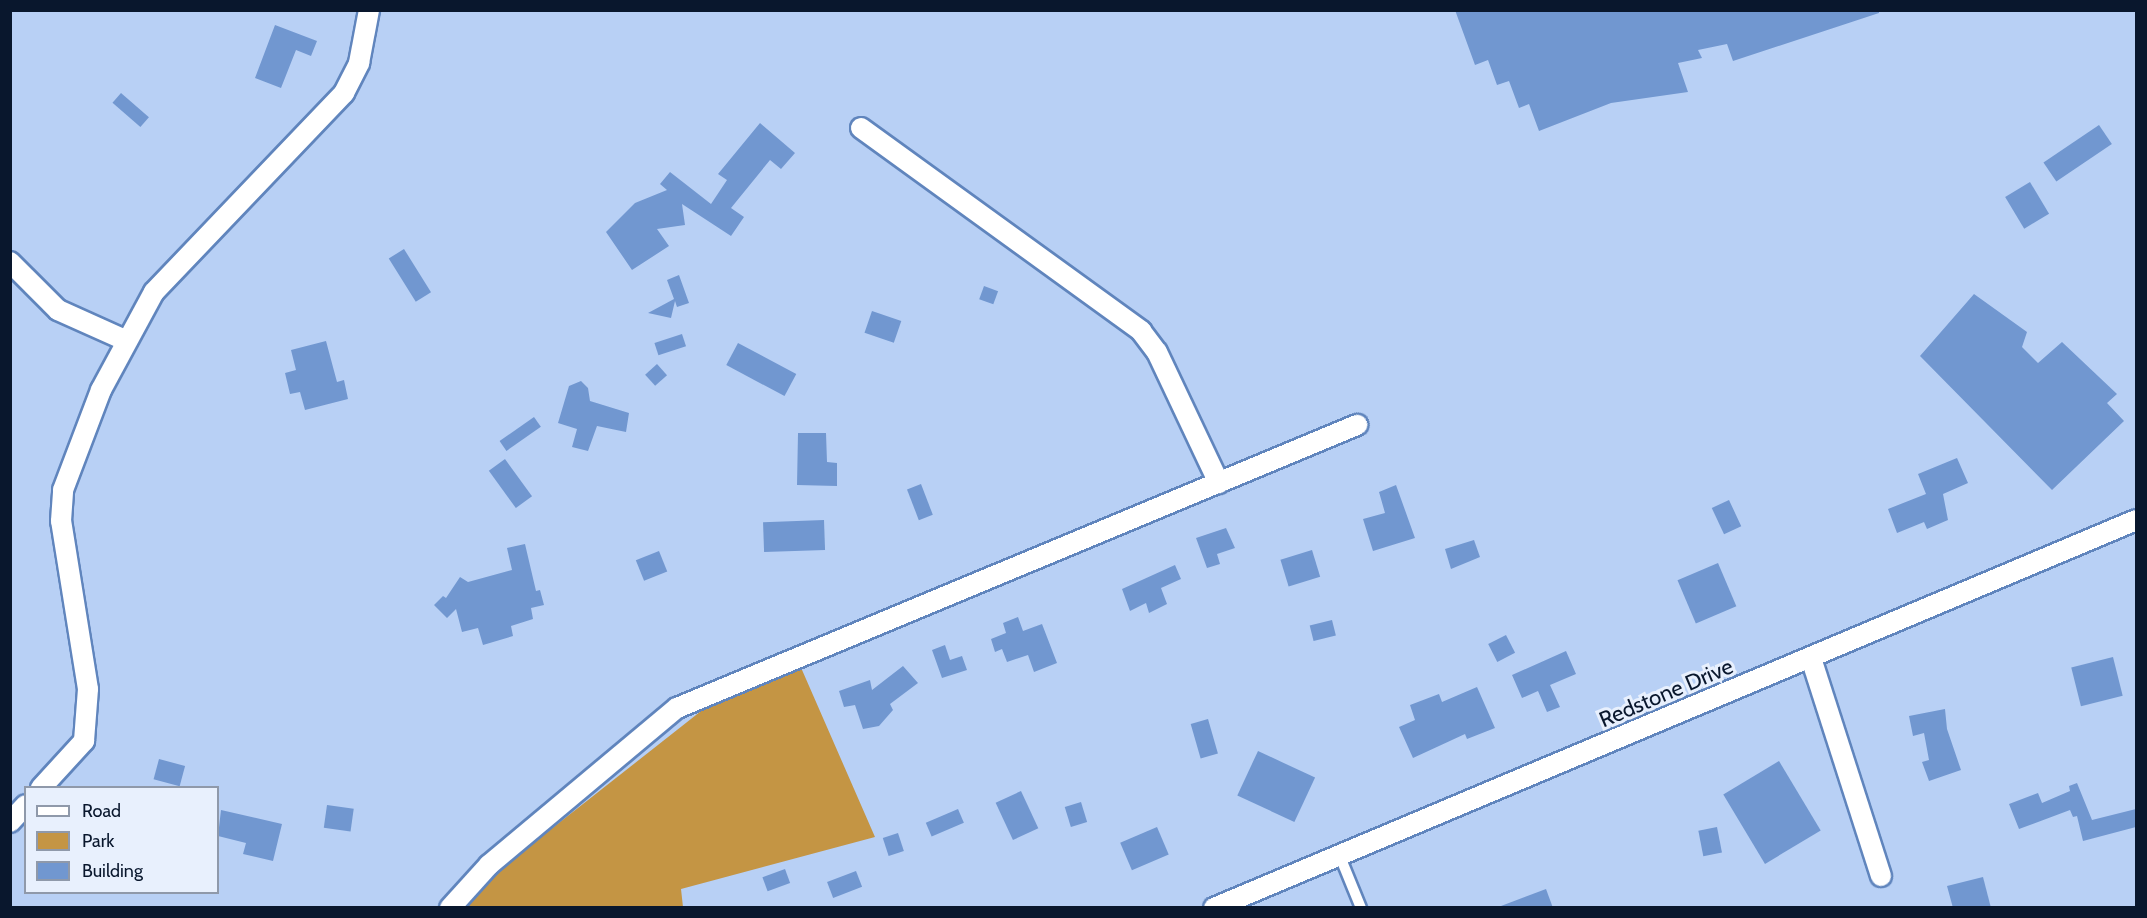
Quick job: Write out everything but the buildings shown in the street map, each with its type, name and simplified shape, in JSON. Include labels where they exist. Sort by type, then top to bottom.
[{"type":"street","points":[[43,786],[84,741],[88,689],[61,521],[63,490],[101,390],[125,340],[154,292],[344,93],[359,63],[369,10]]},
{"type":"street","points":[[861,128],[1141,331],[1156,352],[1219,483]]},
{"type":"street","points":[[10,262],[58,310],[125,340]]},
{"type":"street","points":[[450,908],[489,865],[677,708],[1357,425]]},
{"type":"street","name":"Redstone Drive","points":[[1214,908],[2136,520]]},
{"type":"street","points":[[1811,658],[1881,876]]},
{"type":"street","points":[[10,822],[24,807]]},
{"type":"lane","points":[[1339,854],[1361,908]]},
{"type":"green space","points":[[799,663],[875,837],[681,889],[683,907],[460,908],[475,889],[710,704]]}]
